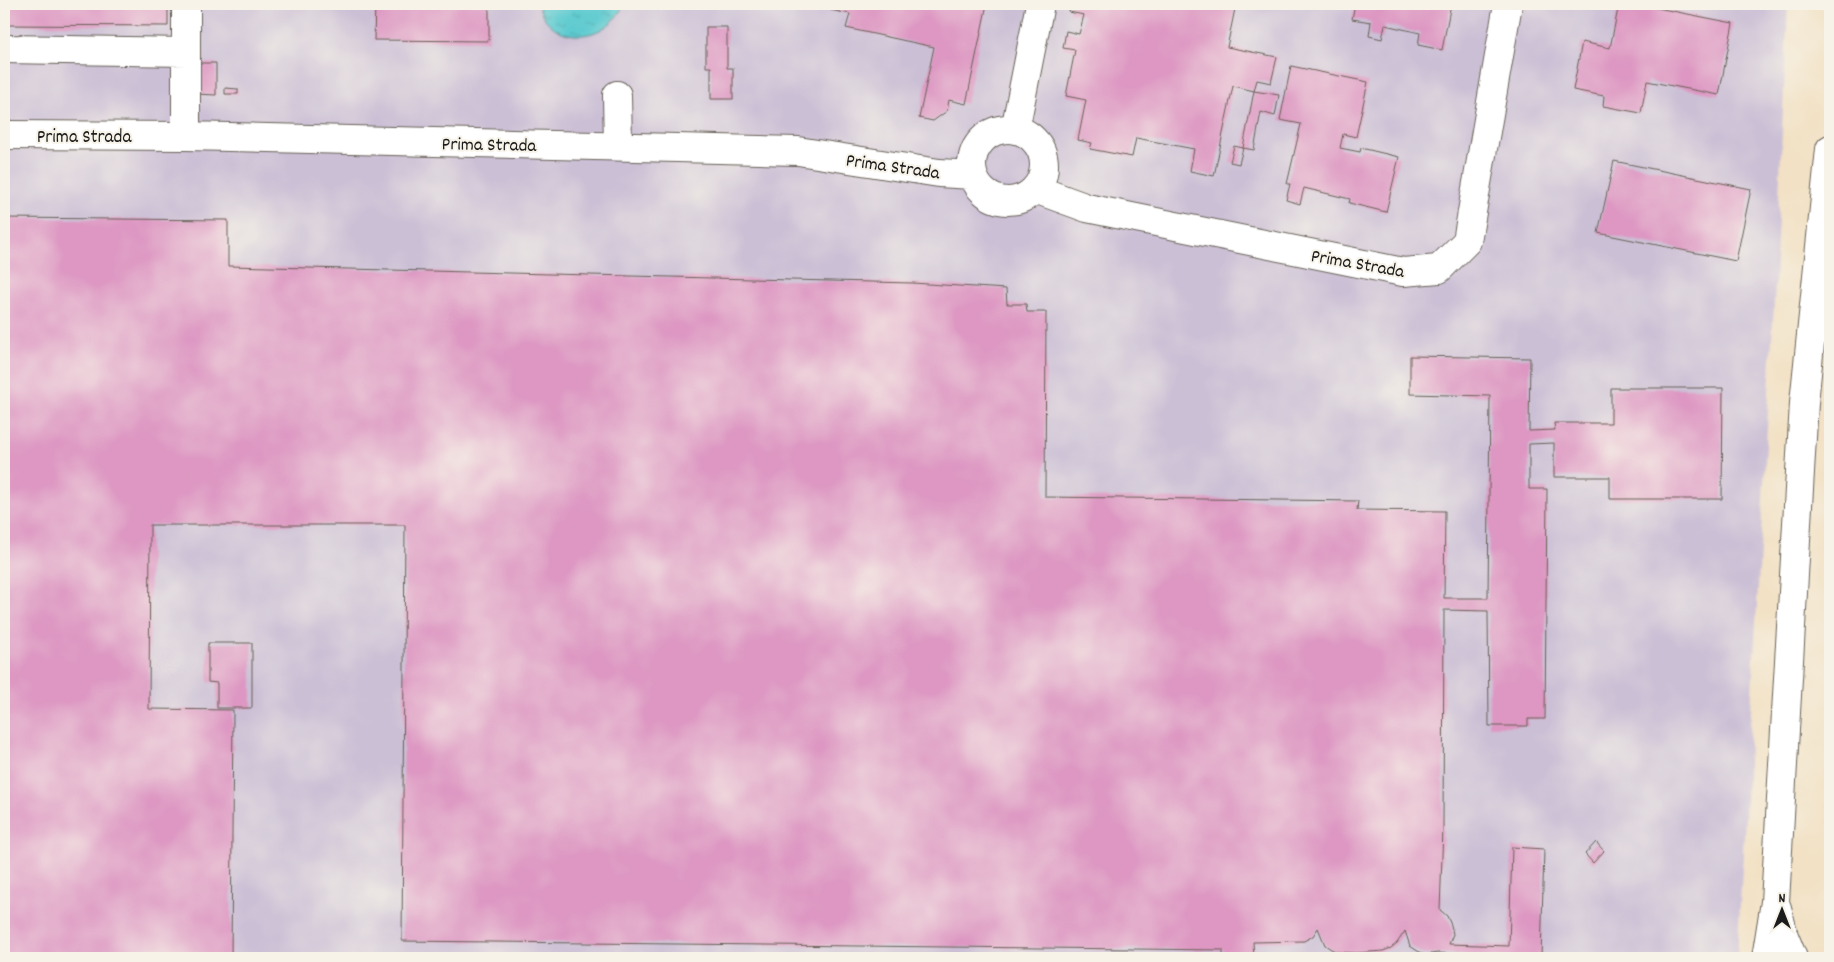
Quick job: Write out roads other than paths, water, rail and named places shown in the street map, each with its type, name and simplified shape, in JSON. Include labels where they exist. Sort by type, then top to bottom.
[{"type":"main road","points":[[186,4],[186,136]]},
{"type":"main road","points":[[1015,130],[1040,4]]},
{"type":"main road","name":"Prima Strada","points":[[1035,189],[1087,208],[1403,272],[1439,269],[1467,241],[1508,4]]},
{"type":"main road","points":[[4,49],[186,52]]},
{"type":"main road","points":[[617,95],[618,146]]},
{"type":"main road","points":[[1003,129],[1015,130],[1026,134],[1035,142],[1042,152],[1044,165],[1042,178],[1035,189],[1024,197],[1011,201],[998,199],[987,194],[978,186],[973,175],[972,162],[975,150],[991,134],[1003,129]]},
{"type":"main road","name":"Prima Strada","points":[[4,135],[186,136],[798,151],[938,173],[973,175]]},
{"type":"main road","points":[[1766,958],[1775,902],[1804,403],[1830,149]]},
{"type":"main road","points":[[1775,902],[1792,958]]},
{"type":"water","points":[[538,4],[624,4],[616,17],[606,27],[593,33],[580,35],[566,33],[554,28],[544,18]]}]
